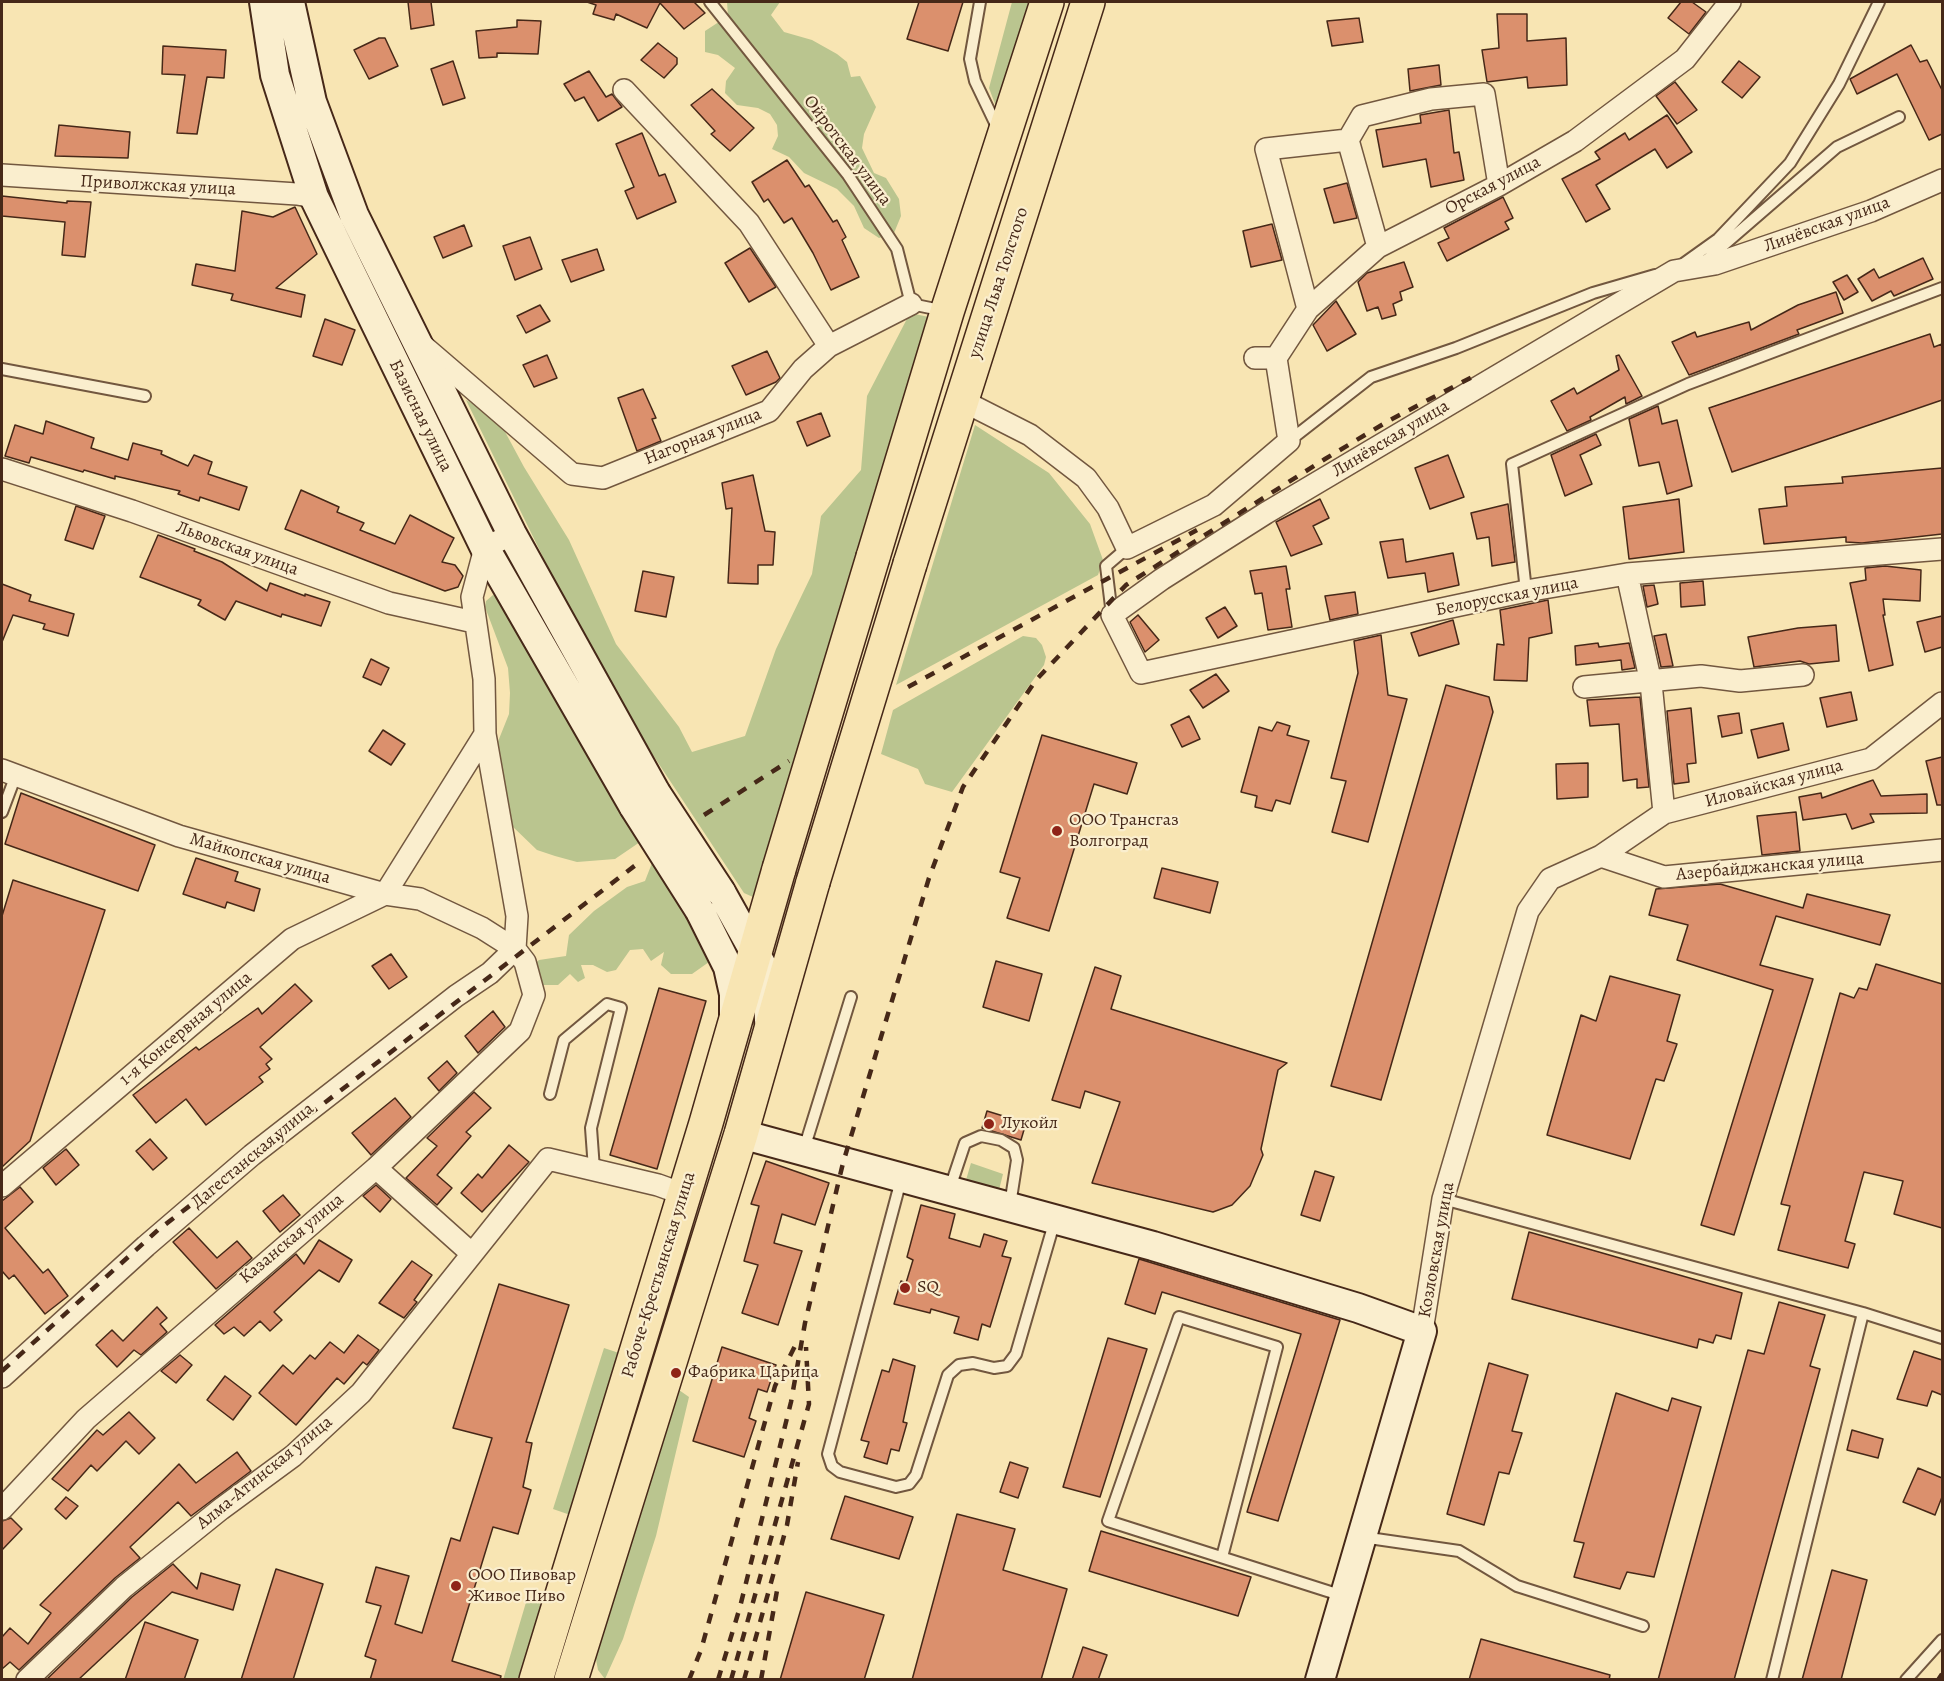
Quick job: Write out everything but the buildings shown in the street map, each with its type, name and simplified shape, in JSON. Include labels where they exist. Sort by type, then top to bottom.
[{"type":"main road","points":[[947,312],[1047,2]]},
{"type":"main road","name":"улица Льва Толстого","points":[[813,882],[961,400],[1088,2]]},
{"type":"main road","name":"Рабоче-Крестьянская улица","points":[[536,1680],[683,1194],[735,1027],[757,968],[769,905],[779,869],[947,312]]},
{"type":"main road","name":"Рабоче-Крестьянская улица","points":[[571,1679],[741,1134],[769,1028],[757,968],[813,882]]},
{"type":"street","name":"Базисная улица","points":[[264,2],[275,75],[314,197],[485,548],[645,800]]},
{"type":"street","name":"Базисная улица","points":[[290,2],[312,102],[354,215],[645,800]]},
{"type":"street","name":"Орская улица","points":[[1276,358],[1308,309],[1378,247],[1499,185],[1575,141],[1685,59],[1730,2]]},
{"type":"street","points":[[624,90],[748,223],[830,346]]},
{"type":"street","points":[[1378,247],[1348,140],[1362,116],[1431,99],[1484,94],[1499,185]]},
{"type":"street","points":[[1308,309],[1266,149],[1348,140]]},
{"type":"street","name":"Приволжская улица","points":[[2,175],[314,197]]},
{"type":"street","name":"Линёвская улица","points":[[1112,615],[1162,579],[1266,513],[1674,271],[1715,264],[1872,211],[1942,180]]},
{"type":"street","name":"Нагорная улица","points":[[415,340],[487,399],[572,474],[603,478],[769,411],[803,369],[830,346],[911,304]]},
{"type":"street","points":[[961,400],[1030,435],[1086,478],[1108,508],[1127,548],[1214,505],[1289,441],[1276,358],[1255,358]]},
{"type":"street","name":"Львовская улица","points":[[2,469],[132,511],[389,603],[474,622]]},
{"type":"street","points":[[512,534],[485,548],[472,597],[484,679],[485,734],[517,916],[515,950]]},
{"type":"street","name":"Белорусская улица","points":[[1112,615],[1141,673],[1526,591],[1628,574],[1942,549]]},
{"type":"street","points":[[1628,574],[1651,683],[1664,813]]},
{"type":"street","points":[[1584,687],[1651,683],[1701,676],[1740,681],[1803,675]]},
{"type":"street","name":"Иловайская улица","points":[[1600,856],[1664,813],[1871,759],[1942,703]]},
{"type":"street","points":[[385,894],[485,734]]},
{"type":"street","name":"Майкопская улица","points":[[9,772],[179,836],[385,894],[420,899],[482,928],[515,950]]},
{"type":"street","points":[[645,800],[726,899],[757,968]]},
{"type":"street","points":[[645,800],[700,911],[757,968]]},
{"type":"street","name":"Азербайджанская улица","points":[[1600,856],[1664,877],[1942,850]]},
{"type":"street","name":"Козловская улица","points":[[1320,1680],[1422,1331],[1443,1198],[1528,911],[1550,879],[1600,856]]},
{"type":"street","name":"1-я Консервная улица","points":[[2,1186],[292,939],[385,894]]},
{"type":"street","points":[[726,899],[748,914],[760,912],[769,905]]},
{"type":"street","name":"Казанская улица","points":[[2,1509],[86,1419],[376,1168],[520,1031],[534,995],[525,962],[515,950]]},
{"type":"street","name":"Дагестанская улица","points":[[2,1377],[146,1246],[252,1155],[389,1047],[490,973],[515,950]]},
{"type":"street","points":[[741,1134],[1153,1246],[1358,1308],[1422,1331]]},
{"type":"street","name":"Алма-Атинская улица","points":[[27,1680],[124,1587],[221,1509],[293,1456],[362,1393],[548,1159],[594,1169]]},
{"type":"street","points":[[376,1168],[471,1253]]},
{"type":"street","points":[[594,1169],[683,1194]]},
{"type":"lane","name":"Ойротская улица","points":[[710,2],[848,175],[897,249],[911,304]]},
{"type":"lane","points":[[980,2],[970,59],[975,81],[996,123],[1002,142]]},
{"type":"lane","name":"Линёвская улица","points":[[1289,441],[1371,377],[1456,348],[1593,293],[1674,271],[1719,239],[1790,163],[1839,84],[1879,2]]},
{"type":"lane","points":[[1699,267],[1837,147],[1899,117]]},
{"type":"lane","points":[[1526,591],[1512,464],[1688,384],[1942,288]]},
{"type":"lane","points":[[911,304],[947,312]]},
{"type":"lane","points":[[2,369],[145,396]]},
{"type":"lane","points":[[1112,615],[1106,566],[1127,548]]},
{"type":"lane","points":[[2,812],[9,772]]},
{"type":"lane","points":[[803,1152],[851,997]]},
{"type":"lane","points":[[550,1094],[564,1040],[607,1004],[621,1008],[591,1128],[594,1169]]},
{"type":"lane","points":[[949,1192],[965,1143],[981,1136],[1001,1140],[1014,1148],[1017,1160],[1009,1208]]},
{"type":"lane","points":[[902,1179],[828,1454],[832,1466],[840,1472],[851,1475],[896,1487],[909,1484],[916,1475],[948,1375],[959,1365],[973,1363],[994,1368],[1007,1366],[1016,1354],[1055,1220]]},
{"type":"lane","points":[[1443,1198],[1863,1313],[1942,1338]]},
{"type":"lane","points":[[1772,1680],[1863,1313]]},
{"type":"lane","points":[[1222,1557],[1278,1347],[1179,1317],[1108,1521],[1344,1597]]},
{"type":"lane","points":[[1362,1537],[1459,1551],[1517,1586],[1643,1626]]},
{"type":"lane","points":[[1906,1680],[1942,1640]]},
{"type":"green space","points":[[727,2],[780,2],[771,15],[784,32],[812,40],[837,54],[847,62],[851,77],[860,76],[876,107],[864,134],[862,148],[874,173],[886,178],[899,199],[901,216],[894,233],[879,238],[864,228],[854,206],[837,189],[804,173],[789,157],[772,149],[778,136],[777,125],[770,114],[758,108],[737,105],[725,93],[726,81],[735,68],[718,55],[705,52],[705,31],[728,16]]},
{"type":"green space","points":[[1012,2],[1032,2],[998,112],[989,88]]},
{"type":"green space","points":[[910,313],[938,319],[761,886],[753,897],[744,893],[647,746],[568,608],[466,400],[496,415],[524,467],[569,540],[616,644],[679,727],[692,752],[745,736],[776,649],[812,574],[821,516],[861,470],[867,396]]},
{"type":"green space","points":[[975,425],[1049,473],[1090,524],[1103,560],[1098,575],[896,685]]},
{"type":"green space","points":[[493,595],[500,596],[640,842],[615,859],[577,862],[555,856],[537,850],[511,825],[495,749],[509,714],[510,693],[508,668],[485,607],[486,601]]},
{"type":"green space","points":[[1023,636],[1036,638],[1042,645],[1046,657],[1044,665],[952,792],[925,784],[918,769],[881,754],[893,710]]},
{"type":"green space","points":[[652,863],[693,925],[709,962],[692,974],[671,974],[661,965],[664,952],[651,961],[643,949],[630,950],[616,970],[607,972],[593,965],[581,965],[585,978],[578,982],[570,974],[558,985],[538,985],[531,967],[539,960],[566,956],[569,935],[594,911],[627,887],[645,881]]},
{"type":"green space","points":[[971,1163],[1003,1174],[999,1190],[966,1180]]},
{"type":"green space","points":[[604,1348],[631,1357],[579,1518],[553,1509]]},
{"type":"green space","points":[[679,1390],[689,1397],[656,1536],[623,1639],[605,1679],[598,1670],[595,1654],[669,1392]]},
{"type":"green space","points":[[527,1599],[550,1607],[528,1679],[503,1680]]},
{"type":"railway","points":[[718,1680],[740,1607],[791,1402],[805,1323],[843,1163],[929,878],[963,787],[1036,680],[1126,585],[1325,459],[1390,420],[1474,376]]},
{"type":"railway","points":[[908,687],[1197,530]]},
{"type":"railway","points":[[704,815],[789,761]]},
{"type":"railway","points":[[2,1371],[158,1230],[637,864]]},
{"type":"railway","points":[[689,1680],[701,1650],[775,1386],[798,1340]]},
{"type":"railway","points":[[731,1680],[809,1404],[806,1347]]},
{"type":"railway","points":[[744,1680],[787,1525],[798,1462]]},
{"type":"railway","points":[[761,1680],[778,1585]]},
{"type":"railway","points":[[1938,1680],[1942,1674]]},
{"type":"place","name":"ООО Трансгаз Волгоград","points":[[1057,831]]},
{"type":"place","name":"Лукойл","points":[[989,1124]]},
{"type":"place","name":"SQ","points":[[905,1288]]},
{"type":"place","name":"Фабрика Царица","points":[[676,1373]]},
{"type":"place","name":"ООО Пивовар Живое Пиво","points":[[456,1586]]}]
